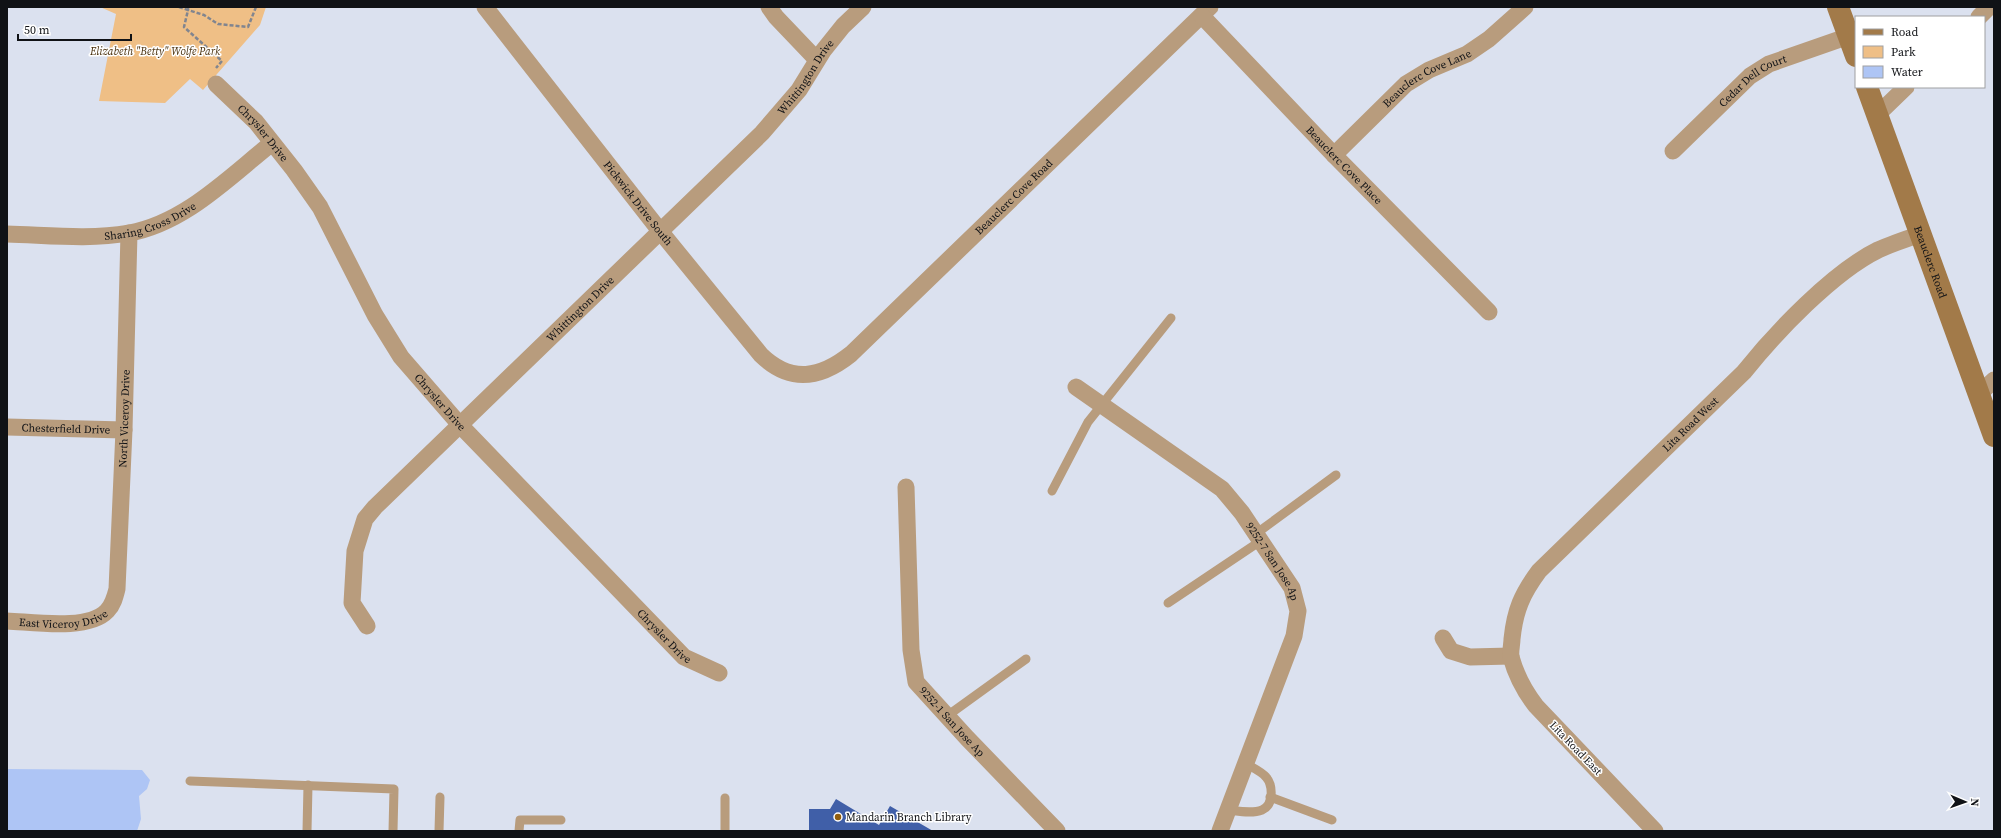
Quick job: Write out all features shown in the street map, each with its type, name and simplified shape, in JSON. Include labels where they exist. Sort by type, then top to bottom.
[{"type":"street","name":"Pickwick Drive South","points":[[485,7],[660,231],[765,359],[779,368],[792,373],[809,374]]},
{"type":"street","points":[[769,7],[776,17],[817,60]]},
{"type":"street","name":"Whittington Drive","points":[[367,626],[352,603],[355,550],[365,519],[375,507],[762,133],[799,90],[817,60],[843,26],[863,7]]},
{"type":"street","name":"Beauclerc Cove Lane","points":[[1334,155],[1406,84],[1429,70],[1467,54],[1490,39],[1525,7]]},
{"type":"street","points":[[1838,7],[1855,53]]},
{"type":"street","points":[[1980,16],[1990,7]]},
{"type":"street","name":"Beauclerc Cove Place","points":[[1206,12],[1334,155],[1488,312]]},
{"type":"street","name":"Beauclerc Cove Road","points":[[809,374],[827,370],[851,354],[1206,12]]},
{"type":"street","name":"Cedar Dell Court","points":[[1673,151],[1750,76],[1769,64],[1849,36]]},
{"type":"street","name":"Chrysler Drive","points":[[216,77],[256,122],[294,170],[320,207],[375,316],[401,357],[460,425],[684,657],[719,673]]},
{"type":"street","name":"Beauclerc Road","points":[[1867,88],[1921,234],[1987,387],[1994,436]]},
{"type":"street","points":[[1877,115],[1905,88]]},
{"type":"street","name":"Sharing Cross Drive","points":[[7,234],[90,237],[129,233],[157,224],[196,204],[272,143]]},
{"type":"street","name":"North Viceroy Drive","points":[[113,603],[119,575],[129,233]]},
{"type":"street","name":"Lita Road West","points":[[1511,656],[1514,621],[1518,606],[1526,589],[1539,571],[1744,372],[1768,341],[1824,290],[1849,268],[1877,251],[1921,234]]},
{"type":"street","name":"9252-7 San Jose Ap","points":[[1076,387],[1222,489],[1259,537],[1292,588],[1298,611],[1298,621],[1294,636],[1220,831]]},
{"type":"street","name":"Chesterfield Drive","points":[[7,427],[124,430]]},
{"type":"street","name":"9252-1 San Jose Ap","points":[[906,488],[914,672],[916,682],[1057,831]]},
{"type":"street","name":"East Viceroy Drive","points":[[7,621],[87,622],[106,612],[113,603]]},
{"type":"street","points":[[1443,638],[1451,651],[1470,657],[1511,656]]},
{"type":"street","name":"Lita Road East","points":[[1511,656],[1524,691],[1536,706],[1655,831]]},
{"type":"lane","points":[[1052,491],[1079,437],[1101,404],[1171,318]]},
{"type":"lane","points":[[1168,603],[1259,537],[1336,475]]},
{"type":"lane","points":[[947,716],[1026,659]]},
{"type":"lane","points":[[1228,810],[1250,812],[1262,810],[1267,807],[1271,789],[1266,777],[1245,763]]},
{"type":"lane","points":[[190,781],[394,789],[393,831]]},
{"type":"lane","points":[[307,831],[308,786]]},
{"type":"lane","points":[[439,831],[440,797]]},
{"type":"lane","points":[[1270,797],[1332,820]]},
{"type":"lane","points":[[725,798],[725,831]]},
{"type":"lane","points":[[519,831],[520,820],[561,820]]},
{"type":"path","points":[[179,7],[204,15],[218,24],[248,27],[256,7]]},
{"type":"path","points":[[188,9],[184,27],[222,61],[216,77]]},
{"type":"green space","name":"Elizabeth \"Betty\" Wolfe Park","points":[[100,7],[266,7],[260,25],[203,90],[190,79],[165,103],[99,101],[116,14]]},
{"type":"water","points":[[7,769],[142,770],[150,780],[147,789],[139,796],[141,819],[137,831],[7,831]]},
{"type":"building","name":"Mandarin Branch Library","points":[[836,799],[879,825],[890,806],[933,831],[809,831],[809,809],[830,809]]},
{"type":"place","name":"Mandarin Branch Library","points":[[838,817]]}]
